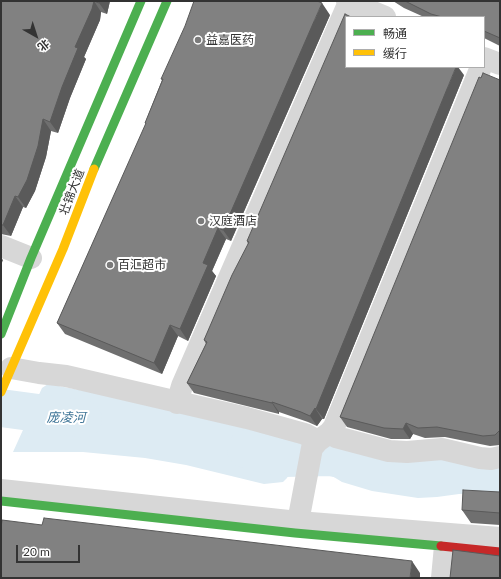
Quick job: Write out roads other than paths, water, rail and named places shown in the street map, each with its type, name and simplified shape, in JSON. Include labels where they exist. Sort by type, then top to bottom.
[{"type":"main road","name":"壮锦大道","points":[[1,334],[31,258],[141,1]]},
{"type":"main road","name":"壮锦大道","points":[[1,392],[63,248],[102,148],[167,1]]},
{"type":"main road","points":[[1,501],[294,533],[500,552]]},
{"type":"street","points":[[177,403],[182,386],[348,1],[383,16]]},
{"type":"street","points":[[298,522],[306,478],[320,441],[334,427],[484,68]]},
{"type":"street","points":[[1,246],[31,258]]},
{"type":"street","points":[[11,368],[66,376],[177,403],[247,418],[305,434],[320,441],[336,437],[389,451],[407,452],[442,449],[491,459],[500,457]]},
{"type":"street","points":[[1,490],[298,522],[500,538]]},
{"type":"street","points":[[442,578],[445,546]]},
{"type":"water","name":"庞凌河","points":[[48,384],[180,409],[304,444],[287,478],[283,482],[264,484],[186,465],[145,458],[83,452],[13,452],[42,388]]},
{"type":"water","points":[[334,445],[419,458],[500,464],[500,492],[418,498],[372,491],[342,482],[324,471],[326,449]]},
{"type":"waterway","name":"庞凌河","points":[[1,408],[83,419]]},
{"type":"waterway","points":[[246,449],[284,458],[331,457],[376,466]]},
{"type":"place","name":"益嘉医药","points":[[198,40]]},
{"type":"place","name":"汉庭酒店","points":[[201,221]]},
{"type":"place","name":"百汇超市","points":[[110,265]]}]
